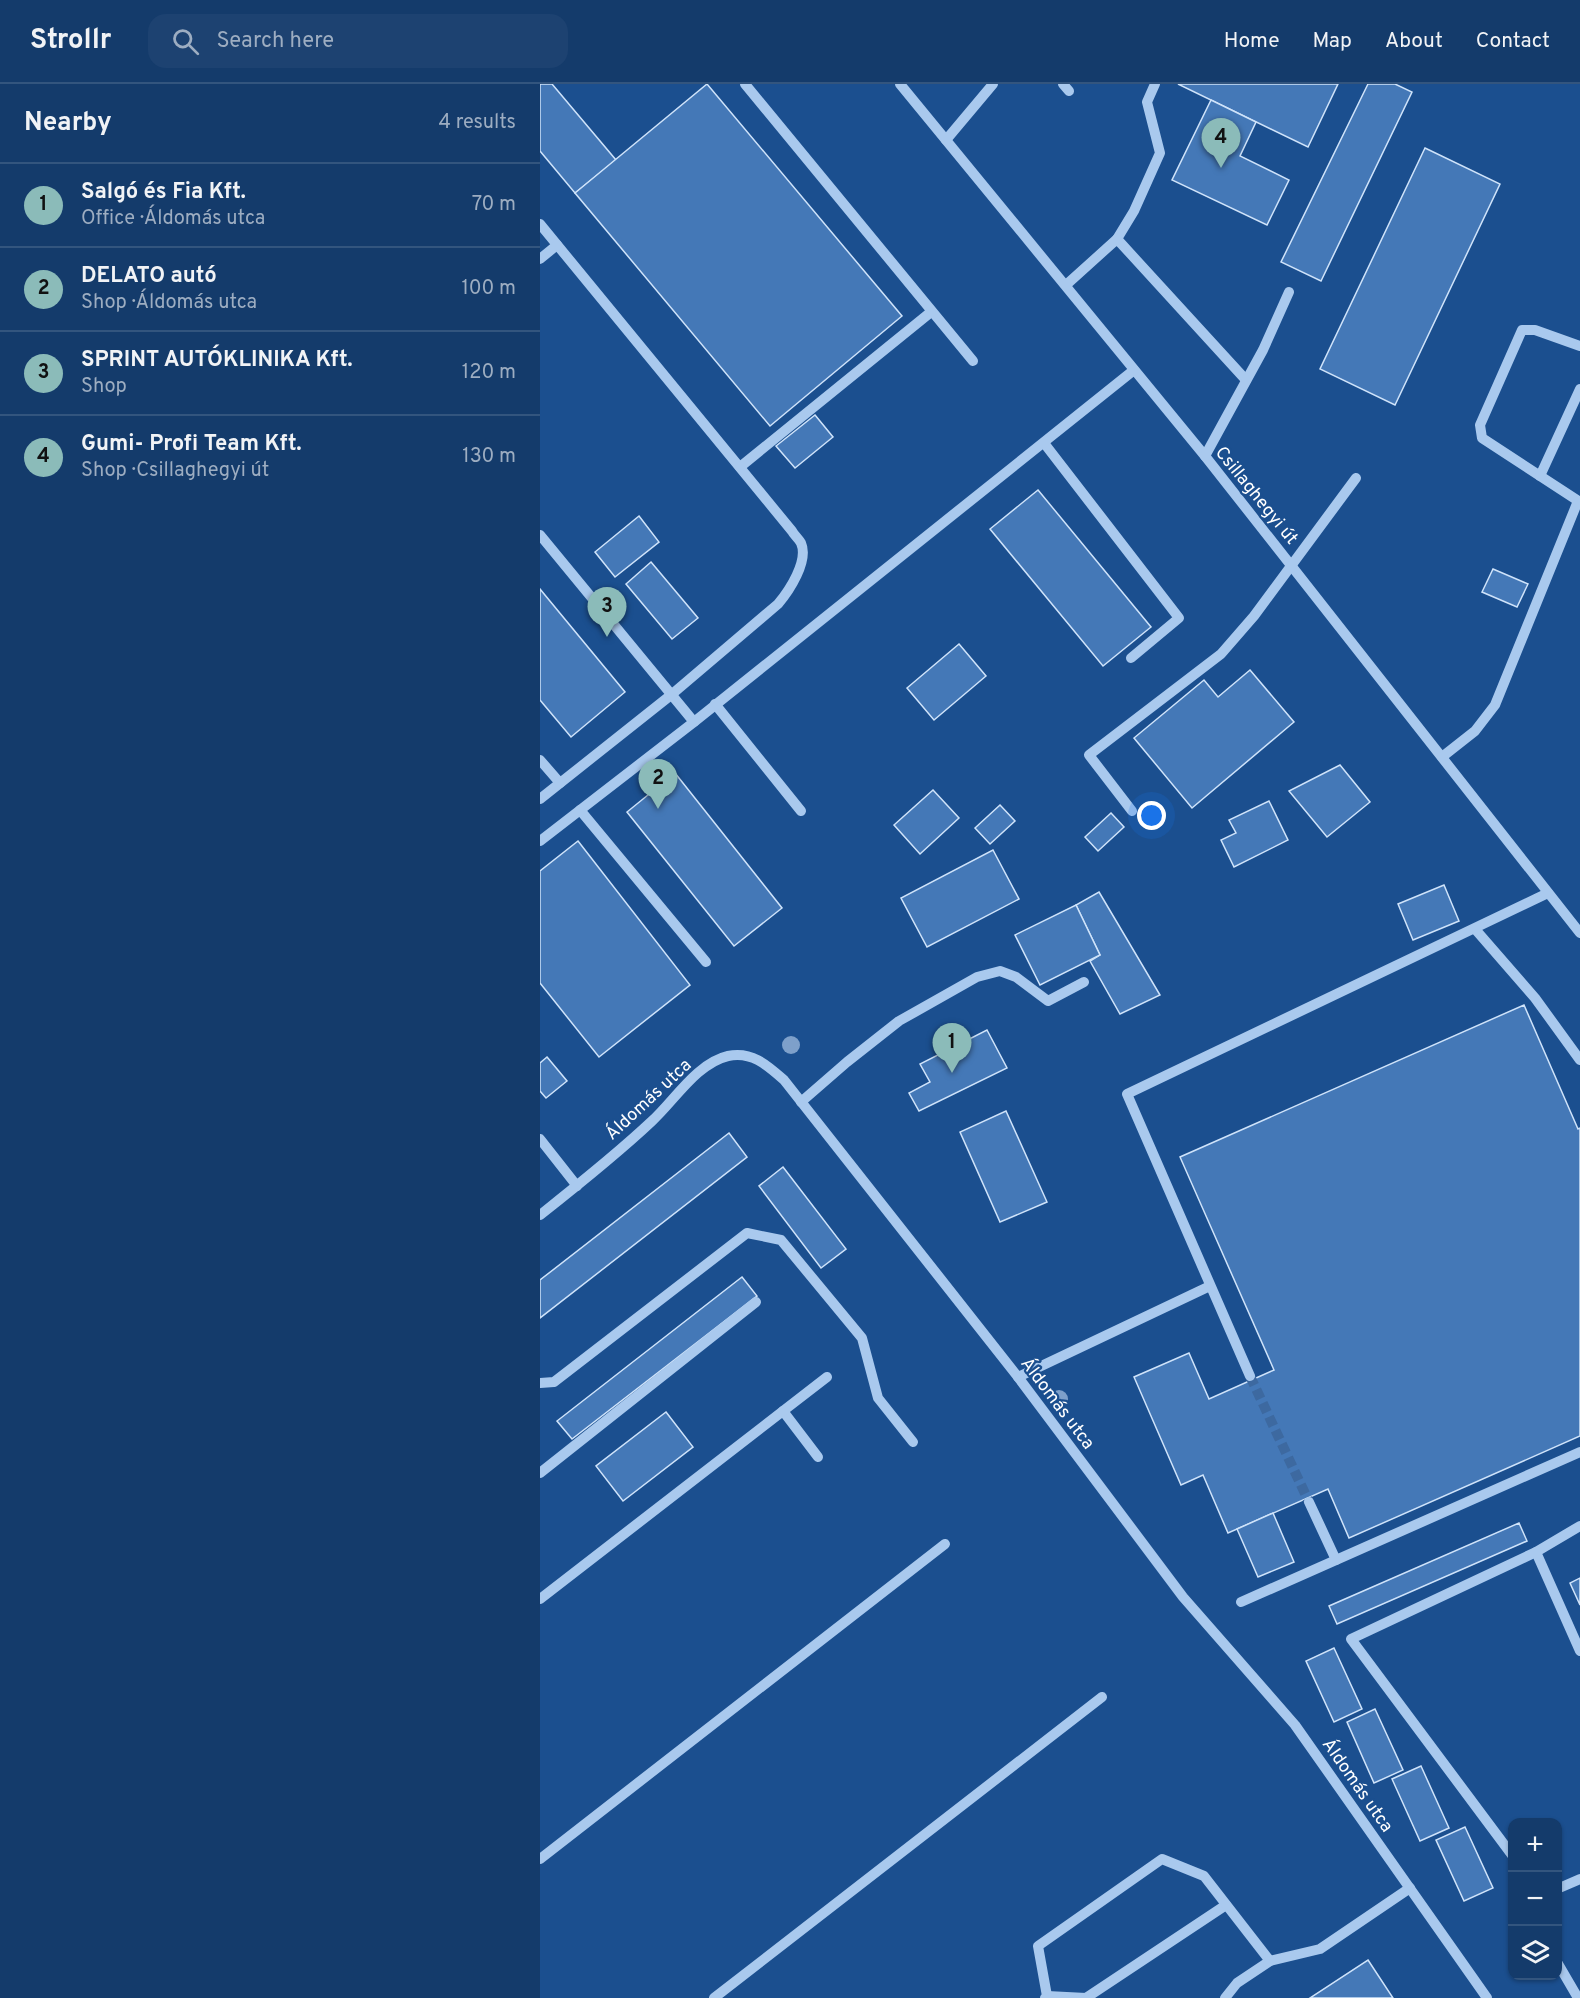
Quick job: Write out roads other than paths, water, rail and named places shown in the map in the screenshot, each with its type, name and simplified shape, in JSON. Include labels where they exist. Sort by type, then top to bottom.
[{"type":"street","points":[[744,84],[973,361]]},
{"type":"street","name":"Csillaghegyi út","points":[[900,84],[1205,456],[1580,933]]},
{"type":"street","points":[[946,140],[993,84]]},
{"type":"street","points":[[1066,285],[1117,239],[1134,211],[1160,153],[1147,102],[1155,84]]},
{"type":"street","points":[[540,224],[802,544],[798,574],[789,591],[778,604],[671,695],[540,799]]},
{"type":"street","points":[[1117,239],[1246,380]]},
{"type":"street","points":[[540,259],[557,244]]},
{"type":"street","points":[[1205,456],[1263,350],[1289,292]]},
{"type":"street","points":[[740,467],[931,312]]},
{"type":"street","points":[[1442,757],[1475,731],[1495,705],[1579,502],[1482,438],[1480,425],[1522,330],[1535,330],[1580,346]]},
{"type":"street","points":[[540,841],[694,722],[1134,370]]},
{"type":"street","points":[[1540,476],[1580,389]]},
{"type":"street","points":[[1044,443],[1179,618],[1131,658]]},
{"type":"street","points":[[1132,811],[1089,755],[1221,654],[1254,616],[1356,478]]},
{"type":"street","points":[[540,535],[694,722]]},
{"type":"street","points":[[715,704],[801,812]]},
{"type":"street","points":[[540,760],[560,783]]},
{"type":"street","points":[[580,810],[706,962]]},
{"type":"street","points":[[1250,1376],[1127,1094],[1548,893]]},
{"type":"street","points":[[1475,929],[1535,998],[1580,1060]]},
{"type":"street","points":[[801,1102],[899,1021],[977,977],[1000,971],[1016,977],[1048,1001],[1084,982]]},
{"type":"street","name":"Áldomás utca","points":[[540,1215],[654,1120],[682,1088],[708,1065],[727,1056],[747,1055],[762,1061],[784,1080],[1018,1377],[1183,1597],[1295,1725],[1487,1998]]},
{"type":"street","points":[[540,1139],[577,1186]]},
{"type":"street","points":[[540,1383],[554,1382],[747,1233],[781,1240],[862,1338],[878,1398],[913,1442]]},
{"type":"street","points":[[1018,1377],[1210,1286]]},
{"type":"street","points":[[540,1473],[756,1302]]},
{"type":"street","points":[[540,1599],[827,1377]]},
{"type":"street","points":[[783,1411],[818,1457]]},
{"type":"street","points":[[1241,1602],[1580,1452]]},
{"type":"street","points":[[1310,1502],[1336,1560]]},
{"type":"street","points":[[1508,1851],[1351,1639],[1536,1552],[1580,1527]]},
{"type":"street","points":[[540,1859],[945,1544]]},
{"type":"street","points":[[1536,1552],[1580,1652]]},
{"type":"street","points":[[714,1998],[1102,1697]]},
{"type":"street","points":[[1226,1905],[1086,1998],[1046,1997],[1038,1946],[1161,1859],[1204,1876],[1270,1961]]},
{"type":"street","points":[[1562,1887],[1580,1879]]},
{"type":"street","points":[[1225,1998],[1237,1983],[1270,1961],[1320,1949],[1410,1888]]},
{"type":"street","points":[[1562,1971],[1578,1998]]},
{"type":"tunnel","points":[[1250,1376],[1309,1502]]},
{"type":"place","name":"Gumi- Profi Team Kft.","points":[[1221,168]]},
{"type":"place","name":"SPRINT AUTÓKLINIKA Kft.","points":[[607,637]]},
{"type":"place","name":"DELATO autó","points":[[658,809]]},
{"type":"place","name":"Salgó és Fia Kft.","points":[[952,1073]]}]
